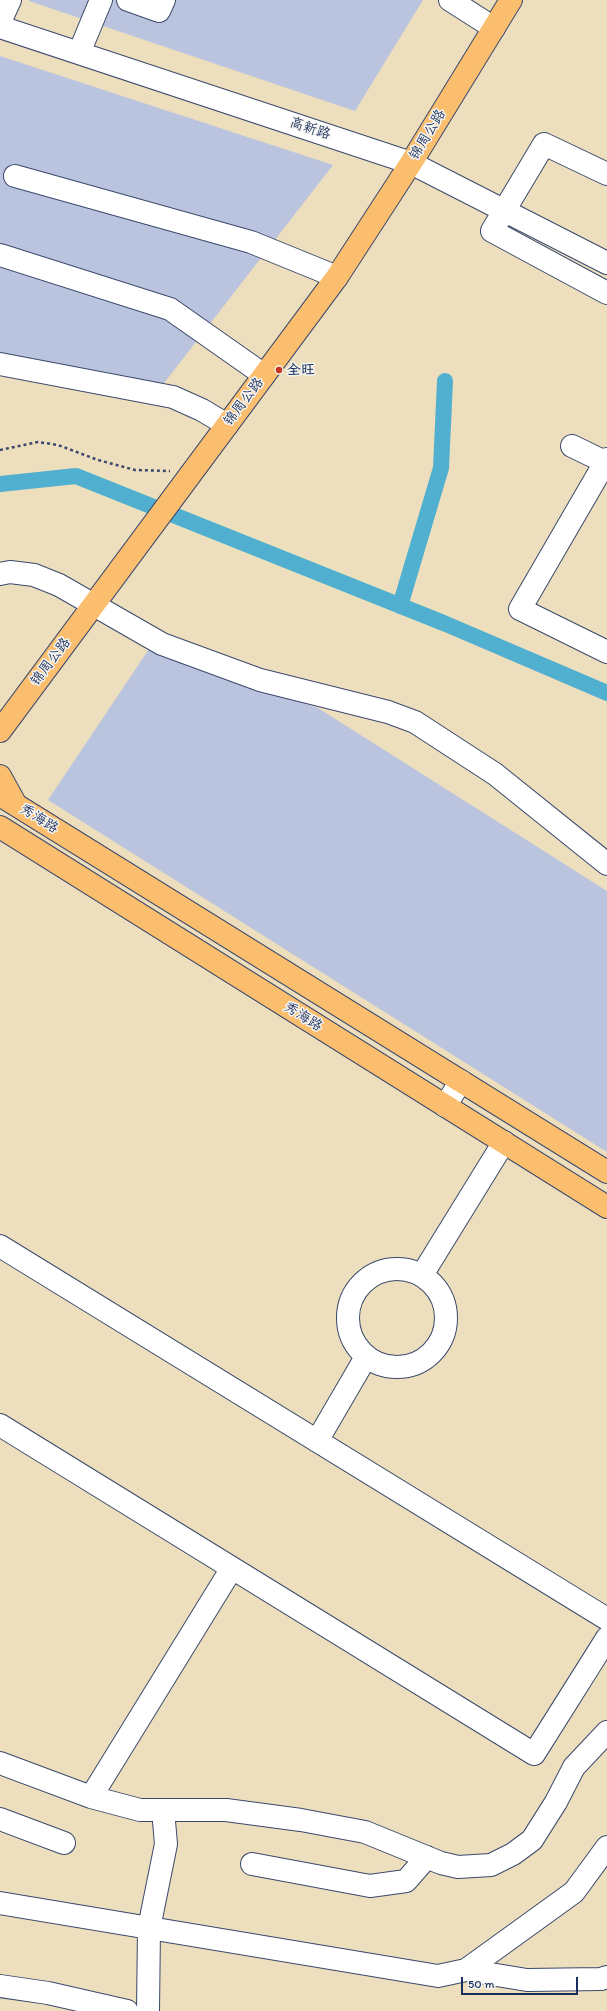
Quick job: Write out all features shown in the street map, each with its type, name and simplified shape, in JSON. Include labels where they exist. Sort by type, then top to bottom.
[{"type":"main road","name":"锦周公路","points":[[0,731],[337,277],[412,163],[511,0]]},
{"type":"main road","points":[[0,776],[8,800]]},
{"type":"main road","name":"秀海路","points":[[8,800],[607,1172]]},
{"type":"main road","name":"秀海路","points":[[2,829],[607,1207]]},
{"type":"street","points":[[0,22],[10,0]]},
{"type":"street","points":[[79,53],[101,0]]},
{"type":"street","points":[[128,0],[159,11],[164,0]]},
{"type":"street","points":[[450,0],[494,28]]},
{"type":"street","name":"高新路","points":[[0,27],[412,163],[607,263]]},
{"type":"street","points":[[607,174],[544,144],[492,231],[607,292]]},
{"type":"street","points":[[15,176],[251,242],[337,277]]},
{"type":"street","points":[[0,256],[170,309],[264,375]]},
{"type":"street","points":[[0,364],[173,397],[202,410],[227,425]]},
{"type":"street","points":[[572,446],[606,461],[520,609],[607,652]]},
{"type":"street","points":[[0,574],[10,572],[34,574],[59,585],[94,604],[162,644],[260,680],[388,712],[416,722],[495,774],[607,864]]},
{"type":"street","points":[[445,1106],[461,1081]]},
{"type":"street","points":[[422,1275],[504,1142]]},
{"type":"street","points":[[0,1246],[607,1620]]},
{"type":"street","points":[[386,1270],[407,1270],[422,1275],[435,1286],[443,1299],[447,1315],[445,1332],[438,1346],[427,1358],[413,1365],[402,1367],[380,1365],[366,1357],[355,1344],[348,1329],[348,1313],[352,1297],[362,1283],[375,1274],[386,1270]]},
{"type":"street","points":[[317,1441],[366,1357]]},
{"type":"street","points":[[0,1425],[534,1754],[607,1638]]},
{"type":"street","points":[[91,1797],[232,1568]]},
{"type":"street","points":[[0,1763],[91,1797],[140,1810],[226,1810],[301,1820],[365,1832],[441,1863],[458,1867],[491,1865],[513,1854],[532,1840],[556,1802],[574,1767],[607,1732]]},
{"type":"street","points":[[148,2011],[149,1928],[166,1844],[163,1810]]},
{"type":"street","points":[[0,1820],[64,1843]]},
{"type":"street","points":[[466,1970],[574,1892],[607,1847]]},
{"type":"street","points":[[252,1864],[370,1886],[406,1881],[427,1856]]},
{"type":"street","points":[[0,1903],[438,1976],[466,1970],[527,1980],[601,1979],[607,1977]]},
{"type":"street","points":[[0,1986],[48,1993],[127,2011]]},
{"type":"path","points":[[0,450],[38,442],[58,445],[98,460],[135,470],[188,478]]},
{"type":"shaded area","points":[[29,0],[423,0],[355,111]]},
{"type":"shaded area","points":[[0,56],[333,165],[161,387],[0,356]]},
{"type":"shaded area","points":[[149,649],[318,708],[607,891],[607,1152],[48,800]]},
{"type":"waterway","points":[[400,606],[441,468],[445,381]]},
{"type":"waterway","points":[[0,484],[76,476],[446,624],[607,693]]},
{"type":"place","name":"全旺","points":[[279,370]]}]
